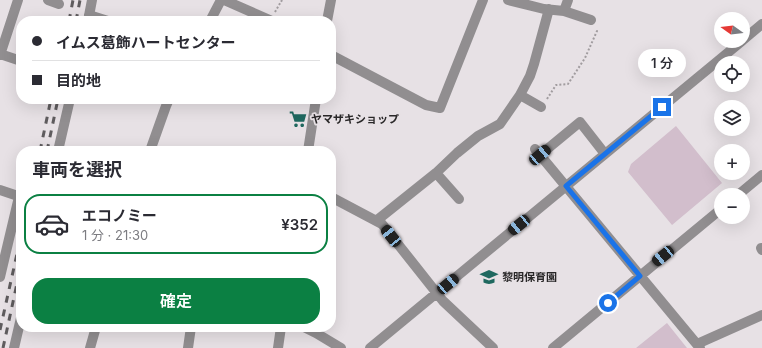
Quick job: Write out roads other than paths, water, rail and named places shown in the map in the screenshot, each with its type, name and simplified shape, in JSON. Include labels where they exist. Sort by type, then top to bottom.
[{"type":"street","points":[[16,59],[0,54],[18,0]]},
{"type":"street","points":[[48,0],[59,4]]},
{"type":"street","points":[[88,16],[92,0]]},
{"type":"street","points":[[213,16],[222,0],[260,16]]},
{"type":"street","points":[[328,16],[331,0]]},
{"type":"street","points":[[336,58],[426,105],[440,108],[483,0]]},
{"type":"street","points":[[508,0],[564,11],[591,20]]},
{"type":"street","points":[[564,11],[568,0]]},
{"type":"street","points":[[376,221],[436,173],[478,136],[500,124],[530,76],[549,9]]},
{"type":"street","points":[[750,34],[762,24]]},
{"type":"street","points":[[370,348],[732,48]]},
{"type":"street","points":[[520,94],[541,106]]},
{"type":"street","points":[[59,146],[69,104]]},
{"type":"street","points":[[152,146],[167,104]]},
{"type":"street","points":[[309,146],[315,104]]},
{"type":"street","points":[[605,154],[580,122],[538,152],[698,346],[722,332],[762,315]]},
{"type":"street","points":[[436,173],[458,199]]},
{"type":"street","points":[[746,188],[762,175]]},
{"type":"street","points":[[0,190],[16,196]]},
{"type":"street","points":[[336,200],[382,224],[443,301],[493,348]]},
{"type":"street","points":[[0,277],[16,213]]},
{"type":"street","points":[[553,348],[714,215]]},
{"type":"street","points":[[14,348],[18,332]]},
{"type":"street","points":[[90,348],[95,332]]},
{"type":"street","points":[[188,348],[190,332]]},
{"type":"street","points":[[278,348],[280,332]]},
{"type":"street","points":[[314,332],[341,348]]},
{"type":"railway","points":[[70,16],[73,0]]},
{"type":"railway","points":[[77,16],[80,0]]},
{"type":"railway","points":[[41,146],[50,104]]},
{"type":"railway","points":[[48,146],[57,104]]},
{"type":"railway","points":[[0,330],[16,258]]},
{"type":"railway","points":[[3,348],[16,288]]},
{"type":"place","name":"ヤマザキショップ","points":[[298,119]]},
{"type":"place","name":"黎明保育園","points":[[489,277]]}]
